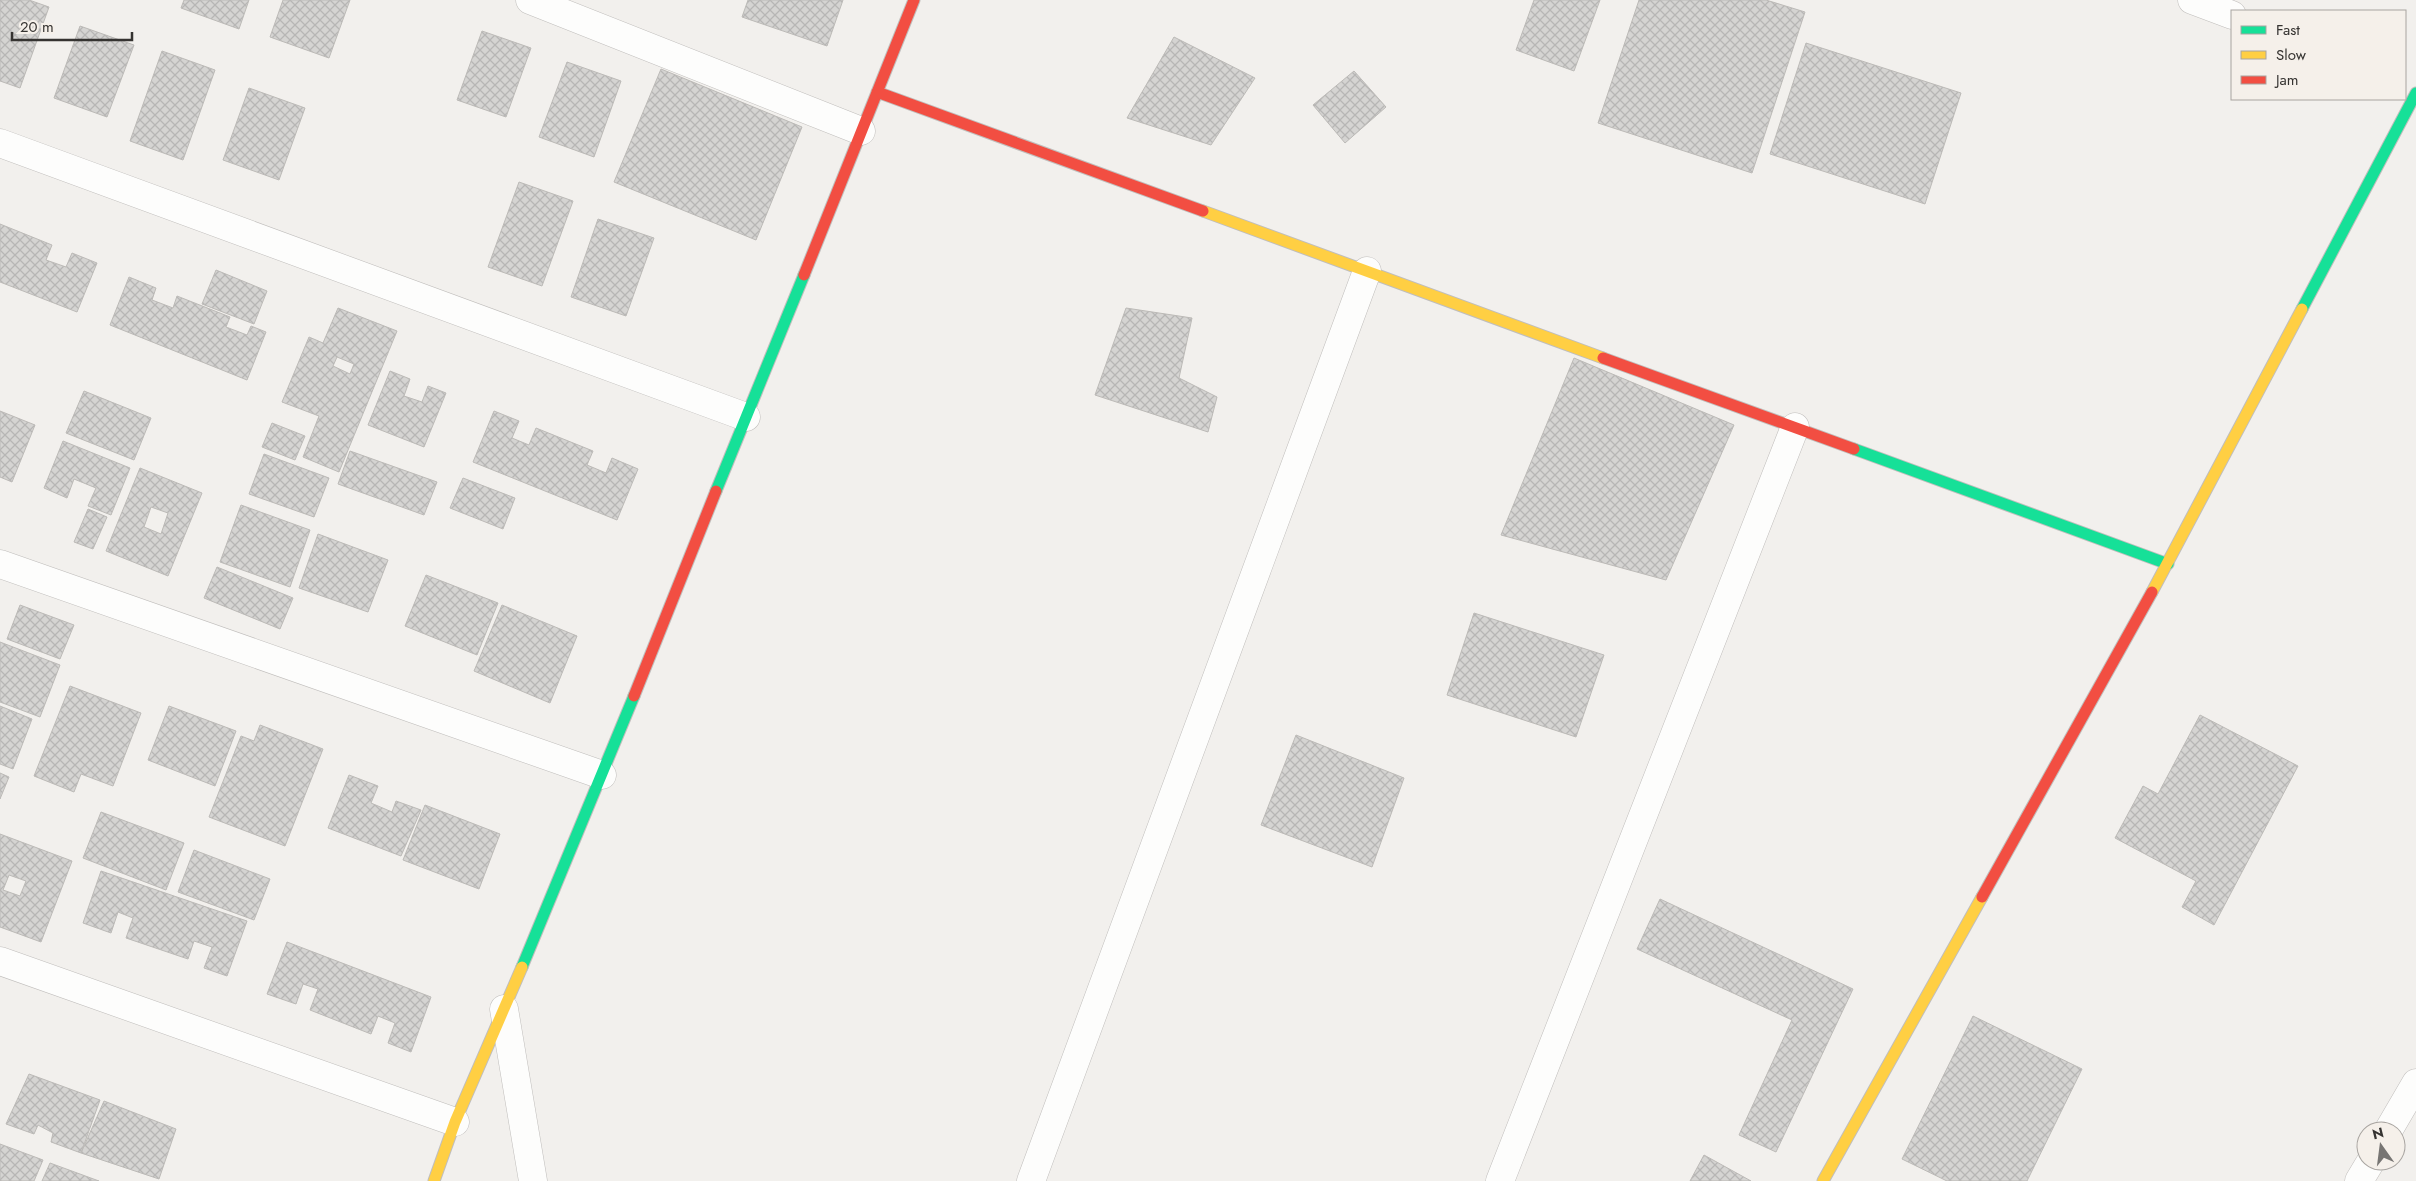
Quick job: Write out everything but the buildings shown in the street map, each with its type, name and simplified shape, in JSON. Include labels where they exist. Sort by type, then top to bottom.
[{"type":"street","points":[[530,0],[861,131]]},
{"type":"street","points":[[434,1181],[455,1122],[602,775],[914,0]]},
{"type":"street","points":[[2192,0],[2231,15]]},
{"type":"street","points":[[877,92],[2168,564]]},
{"type":"street","points":[[1823,1181],[2168,564],[2416,93]]},
{"type":"street","points":[[0,143],[746,417]]},
{"type":"street","points":[[1031,1181],[1367,271]]},
{"type":"street","points":[[1500,1181],[1795,427]]},
{"type":"street","points":[[0,564],[602,775]]},
{"type":"street","points":[[0,961],[455,1122]]},
{"type":"street","points":[[504,1009],[533,1181]]},
{"type":"street","points":[[2394,1121],[2416,1083]]},
{"type":"traffic: fast","points":[[2302,309],[2416,93]]},
{"type":"traffic: fast","points":[[716,491],[804,275]]},
{"type":"traffic: fast","points":[[1854,449],[2168,564]]},
{"type":"traffic: fast","points":[[522,967],[634,696]]},
{"type":"traffic: slow","points":[[1203,211],[1603,358]]},
{"type":"traffic: slow","points":[[2152,592],[2302,309]]},
{"type":"traffic: slow","points":[[1823,1181],[1982,897]]},
{"type":"traffic: slow","points":[[434,1181],[455,1122],[522,967]]},
{"type":"traffic: jam","points":[[804,275],[914,0]]},
{"type":"traffic: jam","points":[[877,92],[1203,211]]},
{"type":"traffic: jam","points":[[1603,358],[1854,449]]},
{"type":"traffic: jam","points":[[634,696],[716,491]]},
{"type":"traffic: jam","points":[[1982,897],[2152,592]]}]
